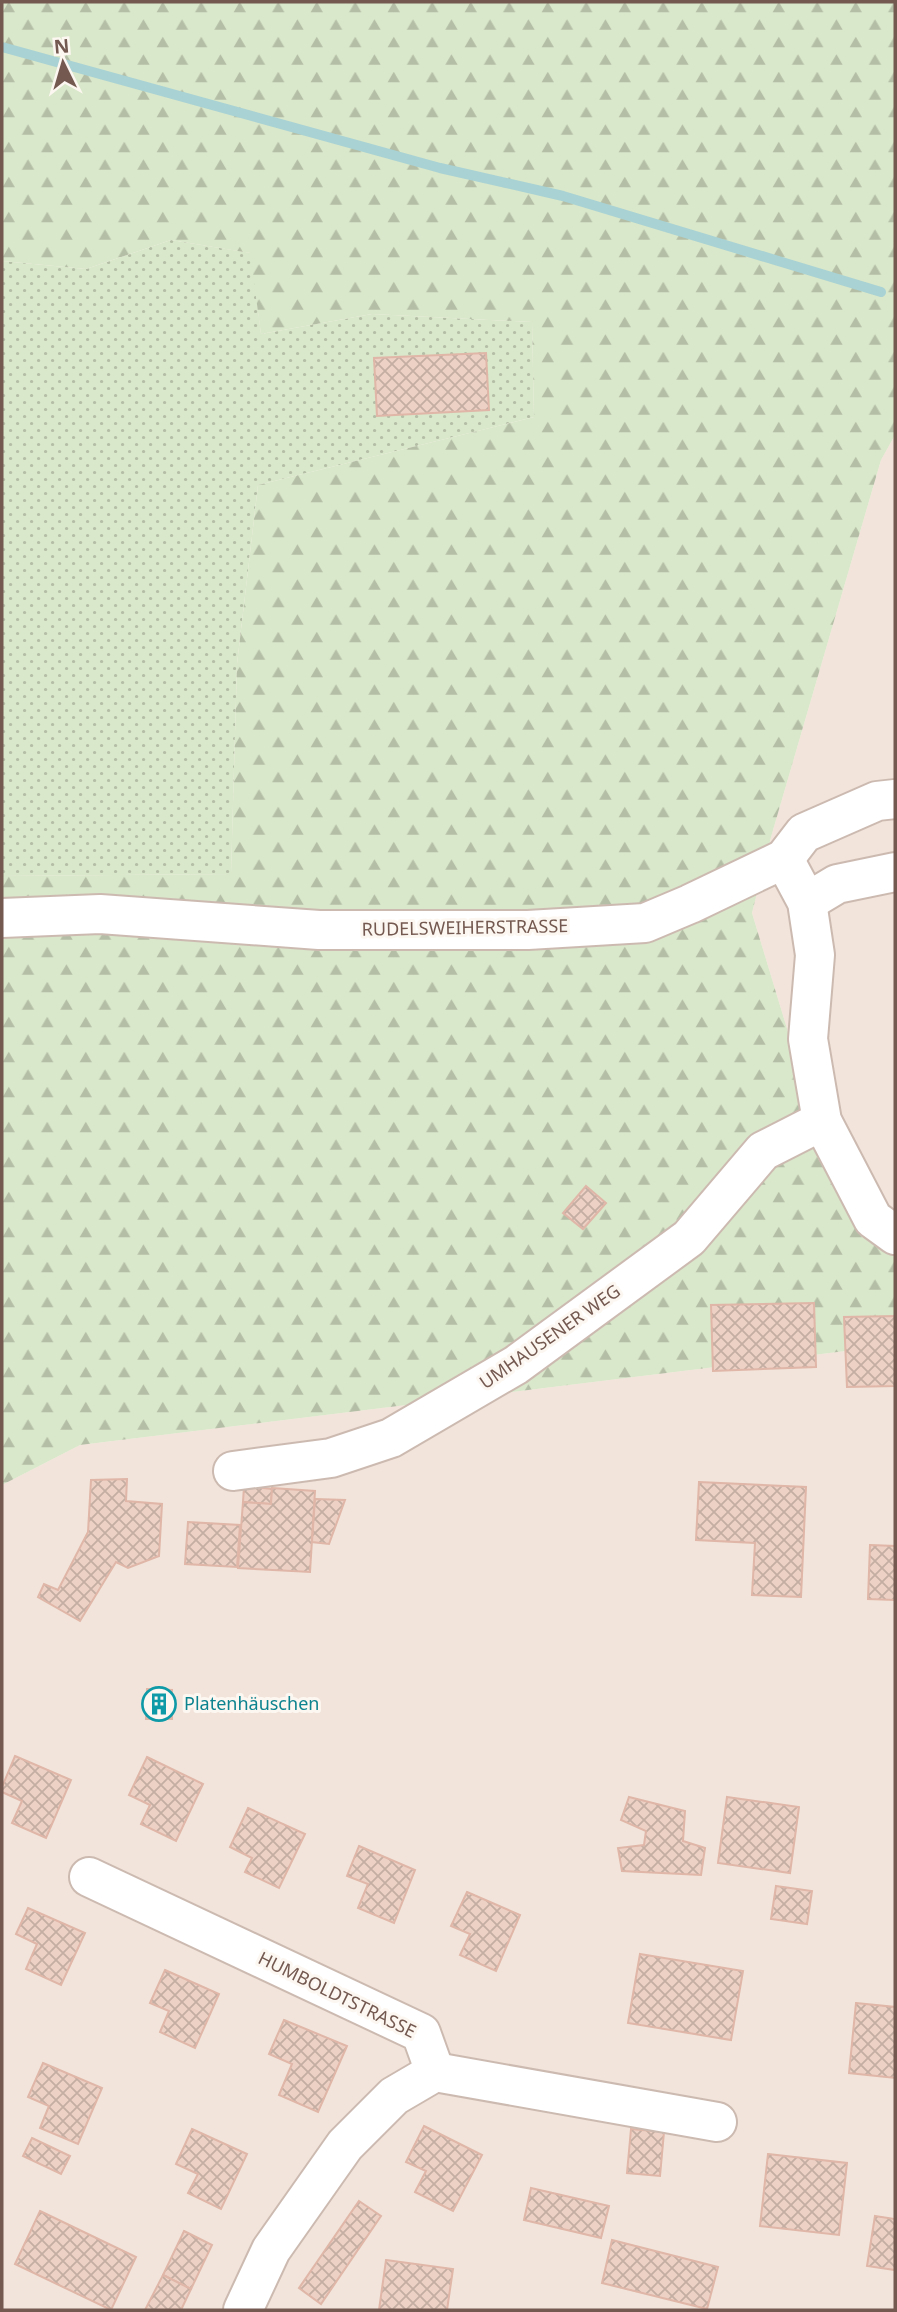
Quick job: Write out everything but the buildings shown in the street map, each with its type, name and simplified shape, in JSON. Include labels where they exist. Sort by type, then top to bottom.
[{"type":"street","name":"RUDELSWEIHERSTRASSE","points":[[2,918],[100,914],[319,930],[528,930],[645,923],[784,859],[804,833],[877,801],[895,799]]},
{"type":"street","points":[[784,859],[807,902],[816,955],[808,1039],[822,1121],[873,1219],[895,1235]]},
{"type":"street","points":[[807,902],[837,884],[895,872]]},
{"type":"street","name":"UMHAUSENER WEG","points":[[233,1471],[331,1458],[391,1438],[516,1366],[689,1238],[763,1152],[822,1121]]},
{"type":"street","name":"HUMBOLDTSTRASSE","points":[[89,1877],[421,2033],[435,2072]]},
{"type":"street","points":[[243,2310],[271,2250],[345,2145],[394,2096],[435,2072],[717,2122]]},
{"type":"shaded area","points":[[895,435],[895,1252],[803,1117],[788,1032],[752,913],[771,837],[881,460]]},
{"type":"shaded area","points":[[895,1345],[895,2310],[2,2310],[2,1485],[80,1445]]},
{"type":"green space","points":[[2,2],[895,2],[895,435],[881,460],[771,837],[752,913],[788,1032],[803,1117],[895,1252],[895,1345],[80,1445],[2,1485],[2,876],[231,874],[237,664],[258,485],[534,417],[532,322],[372,314],[261,334],[250,253],[171,240],[86,269],[2,261]]},
{"type":"green space","points":[[171,240],[251,253],[261,334],[372,314],[532,322],[534,417],[258,485],[237,664],[231,874],[2,876],[2,261],[86,269]]},
{"type":"waterway","points":[[2,47],[440,168],[563,196],[881,292]]},
{"type":"place","name":"Platenhäuschen","points":[[159,1704]]}]
